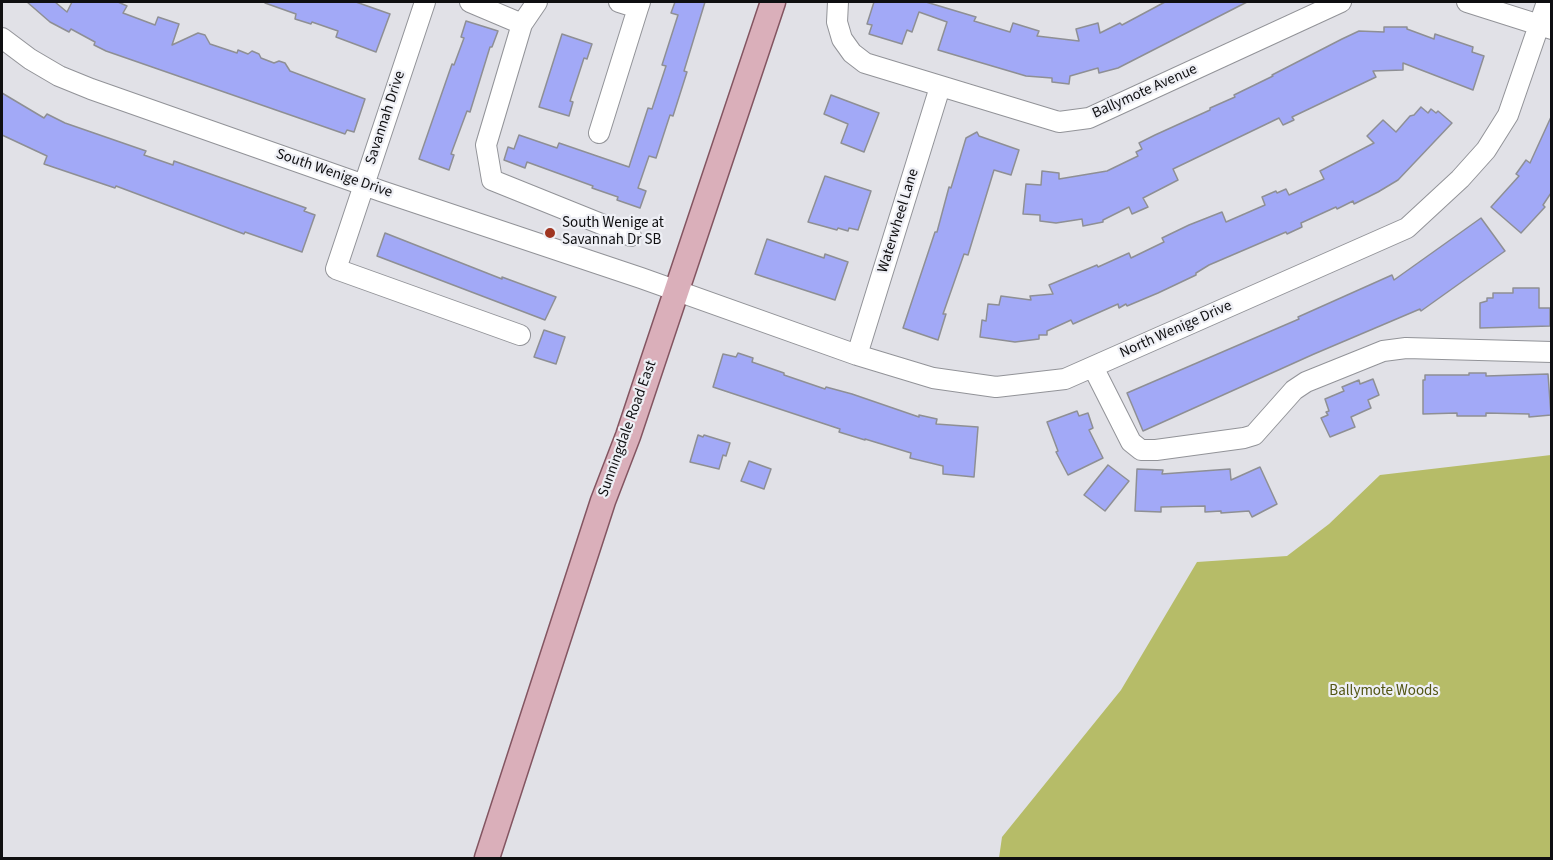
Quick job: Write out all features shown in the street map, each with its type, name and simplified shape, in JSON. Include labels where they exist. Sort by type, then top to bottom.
[{"type":"main road","name":"Sunningdale Road East","points":[[487,858],[603,501],[628,436],[773,2]]},
{"type":"street","name":"Savannah Drive","points":[[425,2],[336,269],[520,335]]},
{"type":"street","points":[[470,2],[522,24]]},
{"type":"street","points":[[537,2],[522,24],[486,145],[492,180],[631,236]]},
{"type":"street","points":[[599,133],[639,4],[619,2]]},
{"type":"street","name":"Ballymote Avenue","points":[[838,2],[836,14],[839,31],[846,46],[866,63],[1059,122],[1089,118],[1341,2]]},
{"type":"street","points":[[1467,2],[1545,27]]},
{"type":"street","name":"North Wenige Drive","points":[[676,291],[857,355],[933,378],[996,387],[1065,379],[1407,228],[1460,179],[1486,150],[1508,115],[1545,27],[1547,2]]},
{"type":"street","name":"South Wenige Drive","points":[[2,38],[30,59],[70,81],[676,291]]},
{"type":"street","name":"Waterwheel Lane","points":[[857,355],[940,87]]},
{"type":"street","points":[[1093,367],[1131,442],[1141,450],[1156,450],[1254,435],[1294,390],[1305,382],[1383,351],[1406,348],[1551,352]]},
{"type":"green space","name":"Ballymote Woods","points":[[1551,455],[1551,858],[999,858],[1002,837],[1121,690],[1197,562],[1287,556],[1329,524],[1380,475]]},
{"type":"building","points":[[27,2],[55,2],[67,12],[72,2],[118,2],[127,6],[123,13],[155,25],[158,17],[179,24],[172,45],[198,33],[205,35],[210,44],[237,53],[238,50],[248,54],[252,51],[259,54],[261,58],[274,63],[279,61],[285,63],[290,71],[365,99],[354,132],[347,130],[345,134],[106,51],[71,29],[69,32],[50,22]]},
{"type":"building","points":[[265,2],[356,2],[390,14],[376,52],[336,37],[338,31],[295,19],[296,14]]},
{"type":"building","points":[[675,2],[705,2],[673,116],[670,115],[656,158],[649,156],[638,188],[646,191],[640,208],[617,200],[618,197],[592,188],[593,186],[527,162],[525,168],[504,160],[508,147],[514,149],[519,135],[557,148],[559,143],[629,167],[648,108],[652,109],[666,66],[662,65],[678,15],[671,13]]},
{"type":"building","points":[[874,2],[926,2],[976,17],[974,21],[1010,32],[1013,23],[1039,31],[1037,36],[1079,41],[1076,29],[1098,23],[1100,33],[1120,23],[1122,25],[1165,2],[1247,2],[1118,68],[1099,73],[1098,68],[1070,76],[1069,84],[1052,82],[1052,78],[1026,76],[938,50],[947,22],[919,12],[912,32],[907,30],[902,44],[869,34],[872,25],[867,24]]},
{"type":"building","points":[[466,21],[498,31],[490,47],[470,112],[467,111],[451,154],[454,155],[449,170],[419,159],[452,64],[454,65],[464,38],[461,37]]},
{"type":"building","points":[[1384,27],[1407,27],[1407,29],[1434,39],[1435,34],[1473,47],[1472,52],[1484,56],[1473,90],[1403,63],[1403,70],[1373,71],[1376,77],[1292,117],[1294,120],[1283,125],[1279,118],[1173,169],[1178,180],[1143,198],[1148,207],[1132,214],[1129,207],[1103,222],[1083,226],[1082,219],[1056,223],[1040,221],[1040,215],[1023,214],[1026,184],[1041,185],[1042,171],[1059,173],[1059,179],[1107,171],[1138,156],[1136,152],[1142,149],[1139,143],[1210,110],[1235,97],[1234,95],[1342,39],[1359,31],[1384,32]]},
{"type":"building","points":[[562,34],[592,44],[587,59],[584,58],[570,101],[573,102],[569,116],[539,107]]},
{"type":"building","points":[[2,93],[44,118],[47,114],[65,123],[146,151],[144,155],[173,165],[174,161],[306,208],[304,211],[315,215],[302,252],[245,232],[244,234],[116,186],[115,188],[44,164],[47,156],[2,135]]},
{"type":"building","points":[[831,95],[879,113],[864,152],[841,143],[848,124],[824,114]]},
{"type":"building","points":[[1421,107],[1428,113],[1431,109],[1436,113],[1438,111],[1452,123],[1398,180],[1378,192],[1354,204],[1353,201],[1337,209],[1336,207],[1301,223],[1302,227],[1287,234],[1286,232],[1209,265],[1196,275],[1158,293],[1127,306],[1126,304],[1119,308],[1118,304],[1073,324],[1071,320],[1047,331],[1047,335],[1039,335],[1039,339],[1015,342],[980,337],[982,320],[986,321],[988,304],[999,305],[1001,296],[1031,300],[1030,296],[1053,294],[1049,285],[1129,253],[1131,258],[1164,242],[1162,238],[1189,225],[1222,212],[1226,222],[1265,205],[1262,197],[1276,191],[1277,193],[1286,189],[1289,195],[1324,179],[1320,171],[1374,143],[1367,136],[1383,120],[1396,132]]},
{"type":"building","points":[[1551,117],[1551,193],[1543,205],[1545,207],[1521,233],[1491,207],[1519,176],[1516,174],[1526,160],[1530,163]]},
{"type":"building","points":[[977,132],[979,136],[1019,150],[1011,175],[994,170],[968,255],[964,254],[943,314],[946,314],[938,340],[903,328],[935,232],[937,232],[966,138]]},
{"type":"building","points":[[825,176],[871,191],[858,230],[849,228],[848,231],[838,228],[837,230],[808,222]]},
{"type":"building","points":[[1481,218],[1505,251],[1421,311],[1420,309],[1314,354],[1143,431],[1127,393],[1299,319],[1298,317],[1392,275],[1394,280]]},
{"type":"building","points":[[385,233],[502,279],[502,277],[556,297],[545,320],[377,256]]},
{"type":"building","points":[[767,239],[824,258],[825,254],[848,262],[835,300],[755,274]]},
{"type":"building","points":[[1513,288],[1539,288],[1539,308],[1550,308],[1550,326],[1480,328],[1480,303],[1487,301],[1487,298],[1493,298],[1493,293],[1513,293]]},
{"type":"building","points":[[544,330],[565,337],[556,364],[534,357]]},
{"type":"building","points":[[738,353],[753,358],[752,362],[784,373],[784,375],[825,389],[826,387],[852,394],[919,417],[919,415],[937,419],[936,424],[978,427],[974,477],[943,474],[943,466],[910,458],[911,453],[839,432],[840,429],[713,387],[723,354],[736,357]]},
{"type":"building","points":[[1469,373],[1486,373],[1486,376],[1548,374],[1551,415],[1529,417],[1529,414],[1486,413],[1486,416],[1457,416],[1457,413],[1423,414],[1425,375],[1469,375]]},
{"type":"building","points":[[1373,379],[1379,395],[1368,400],[1371,408],[1351,417],[1355,427],[1330,437],[1321,418],[1328,415],[1326,412],[1329,411],[1325,399],[1344,391],[1342,387],[1359,380],[1360,384]]},
{"type":"building","points":[[1077,411],[1079,416],[1088,413],[1093,428],[1089,430],[1103,458],[1068,475],[1056,452],[1058,451],[1047,422]]},
{"type":"building","points":[[698,435],[730,443],[719,469],[690,462]]},
{"type":"building","points":[[749,461],[771,469],[764,489],[741,481]]},
{"type":"building","points":[[1108,465],[1129,481],[1105,511],[1084,495]]},
{"type":"building","points":[[1260,467],[1277,504],[1252,517],[1249,511],[1205,512],[1205,506],[1161,507],[1161,512],[1135,511],[1137,469],[1163,470],[1162,474],[1230,469],[1231,480]]},
{"type":"place","name":"South Wenige at Savannah Dr SB","points":[[550,233]]}]
